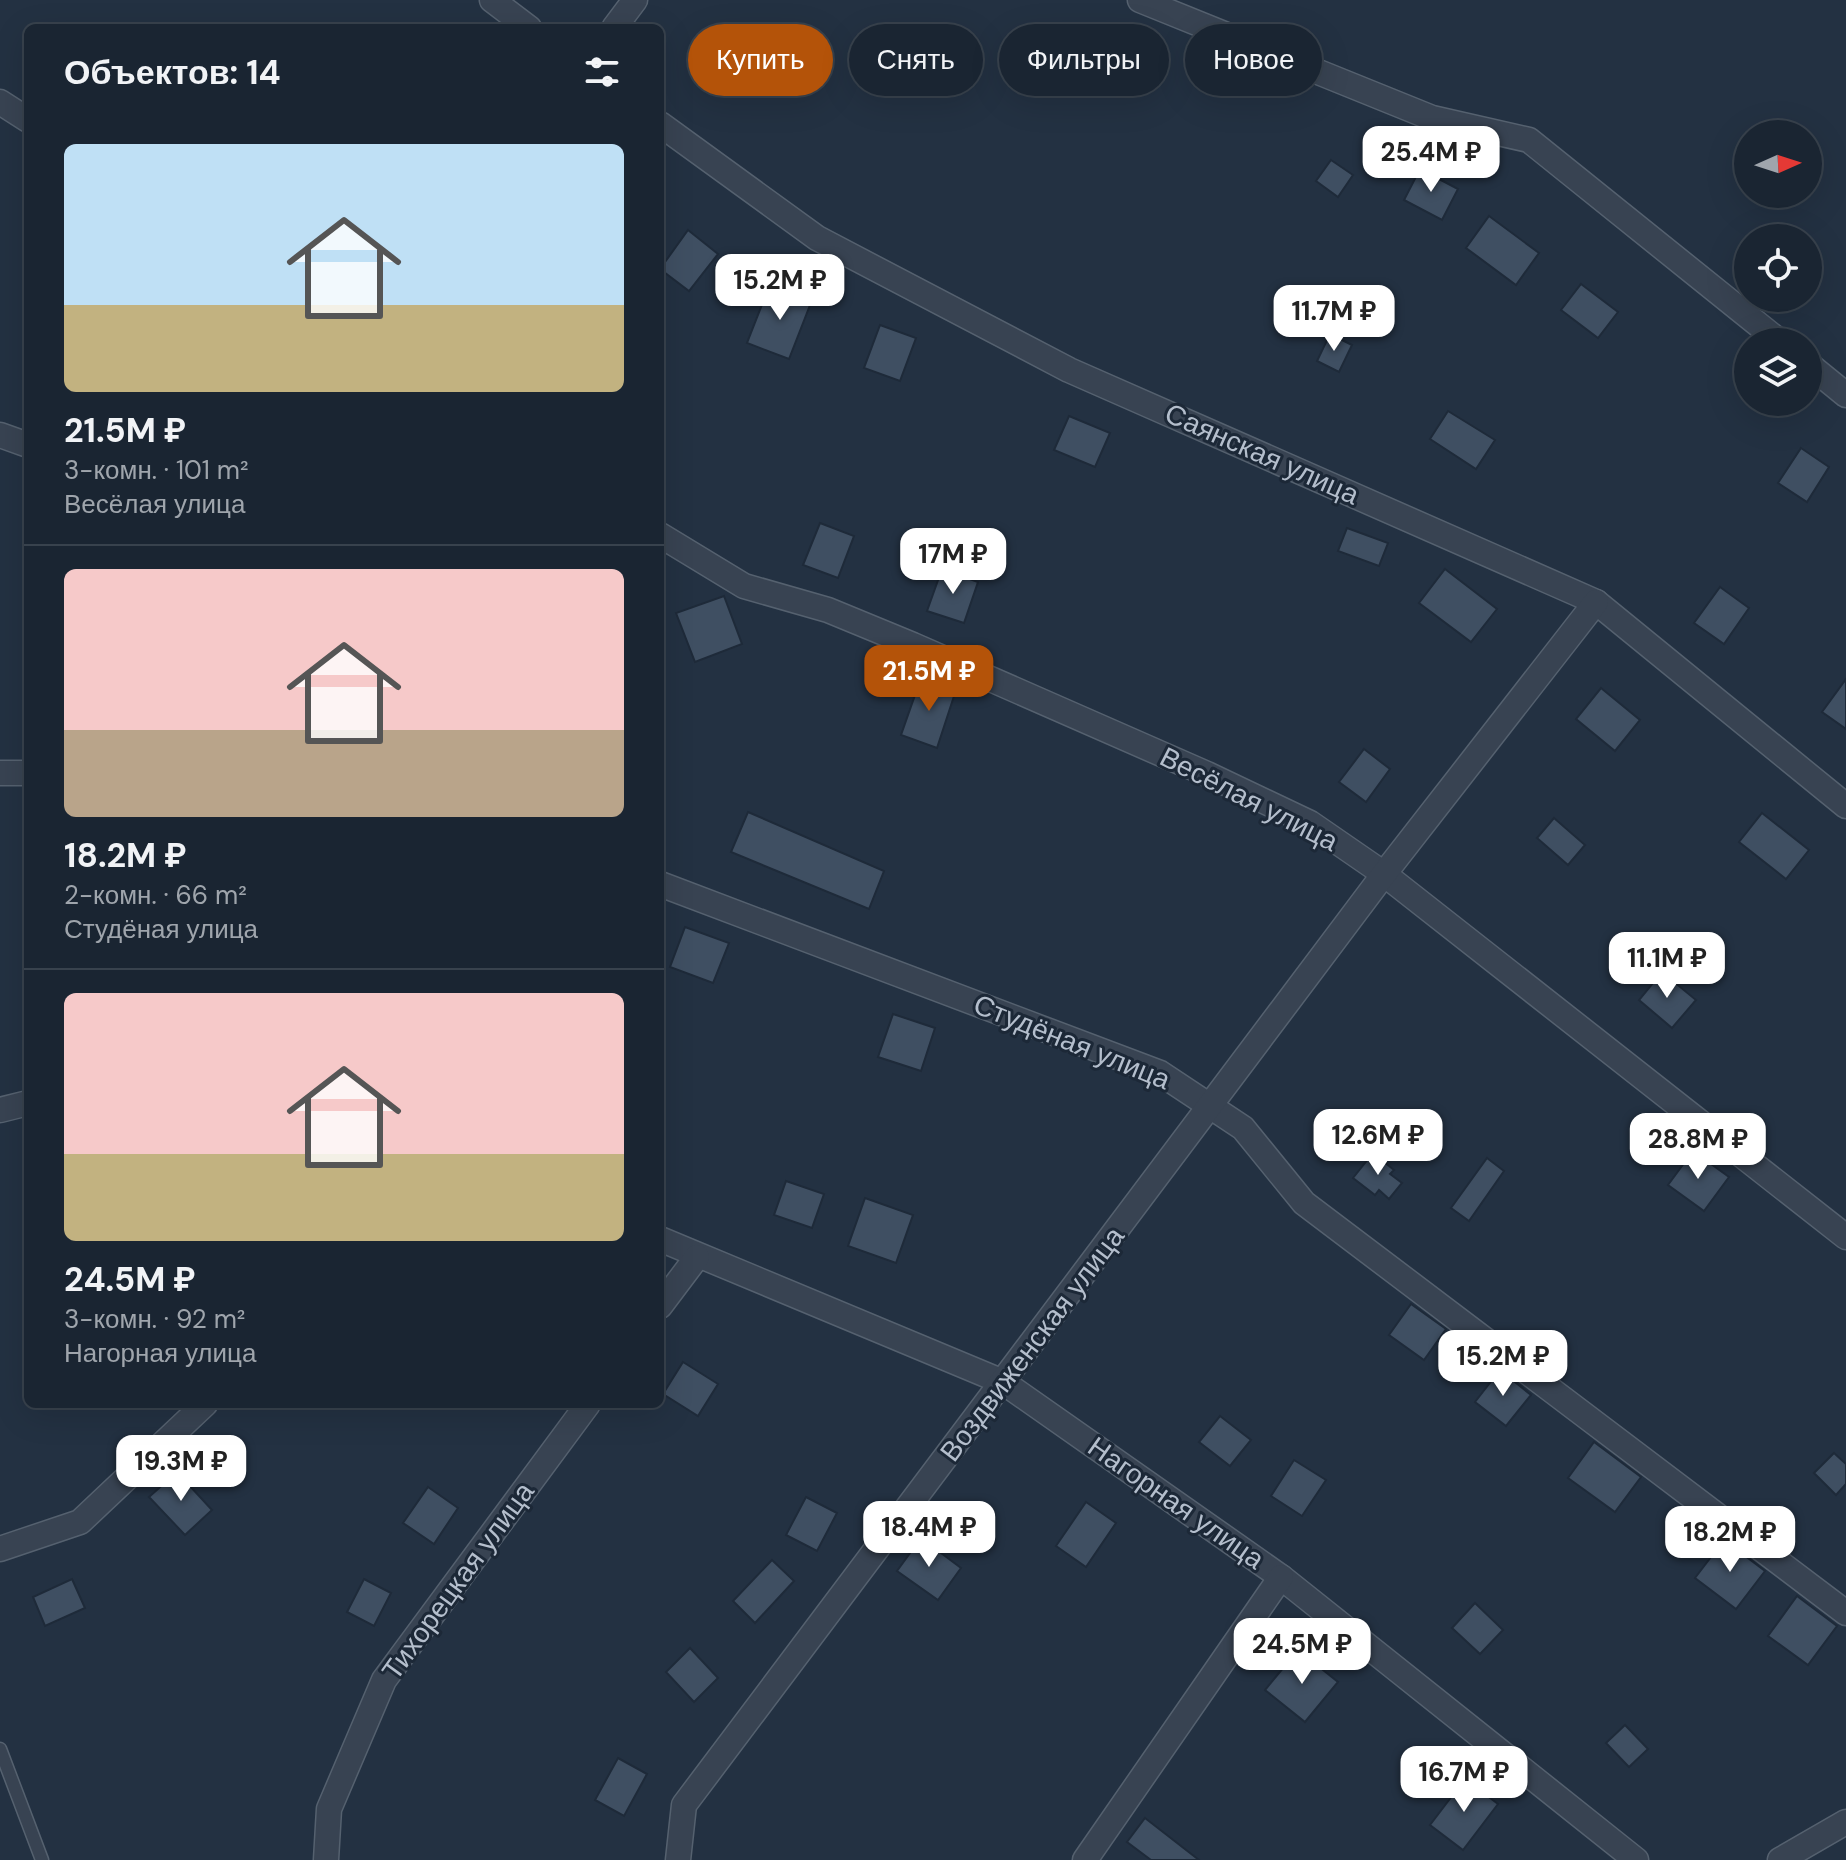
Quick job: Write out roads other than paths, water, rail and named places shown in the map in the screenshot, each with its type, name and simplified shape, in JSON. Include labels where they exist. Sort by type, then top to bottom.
[{"type":"street","points":[[492,0],[524,24]]},
{"type":"street","points":[[617,24],[635,0]]},
{"type":"street","points":[[1140,0],[1432,118],[1529,140],[1763,328]]},
{"type":"street","points":[[0,102],[24,117]]},
{"type":"street","name":"Саянская улица","points":[[664,127],[817,238],[1069,370],[1596,602],[1846,806]]},
{"type":"street","points":[[1822,375],[1846,395]]},
{"type":"street","points":[[0,435],[24,444]]},
{"type":"street","name":"Весёлая улица","points":[[664,537],[744,586],[828,610],[913,645],[1207,774],[1310,823],[1384,874],[1846,1237]]},
{"type":"street","name":"Воздвиженская улица","points":[[678,1860],[684,1805],[1384,874],[1596,602]]},
{"type":"street","points":[[0,773],[24,773]]},
{"type":"street","name":"Студёная улица","points":[[664,886],[1160,1073],[1243,1128],[1304,1203],[1846,1613]]},
{"type":"street","points":[[0,1110],[24,1104]]},
{"type":"street","name":"Нагорная улица","points":[[664,1241],[1003,1382],[1281,1577],[1636,1860]]},
{"type":"street","points":[[664,1301],[697,1257]]},
{"type":"street","points":[[0,1549],[80,1522],[201,1408]]},
{"type":"street","name":"Тихорецкая улица","points":[[326,1860],[329,1809],[384,1680],[585,1408]]},
{"type":"street","points":[[1096,1856],[1281,1577]]},
{"type":"street","points":[[1780,1860],[1846,1822]]},
{"type":"lane","points":[[0,1749],[42,1860]]}]
